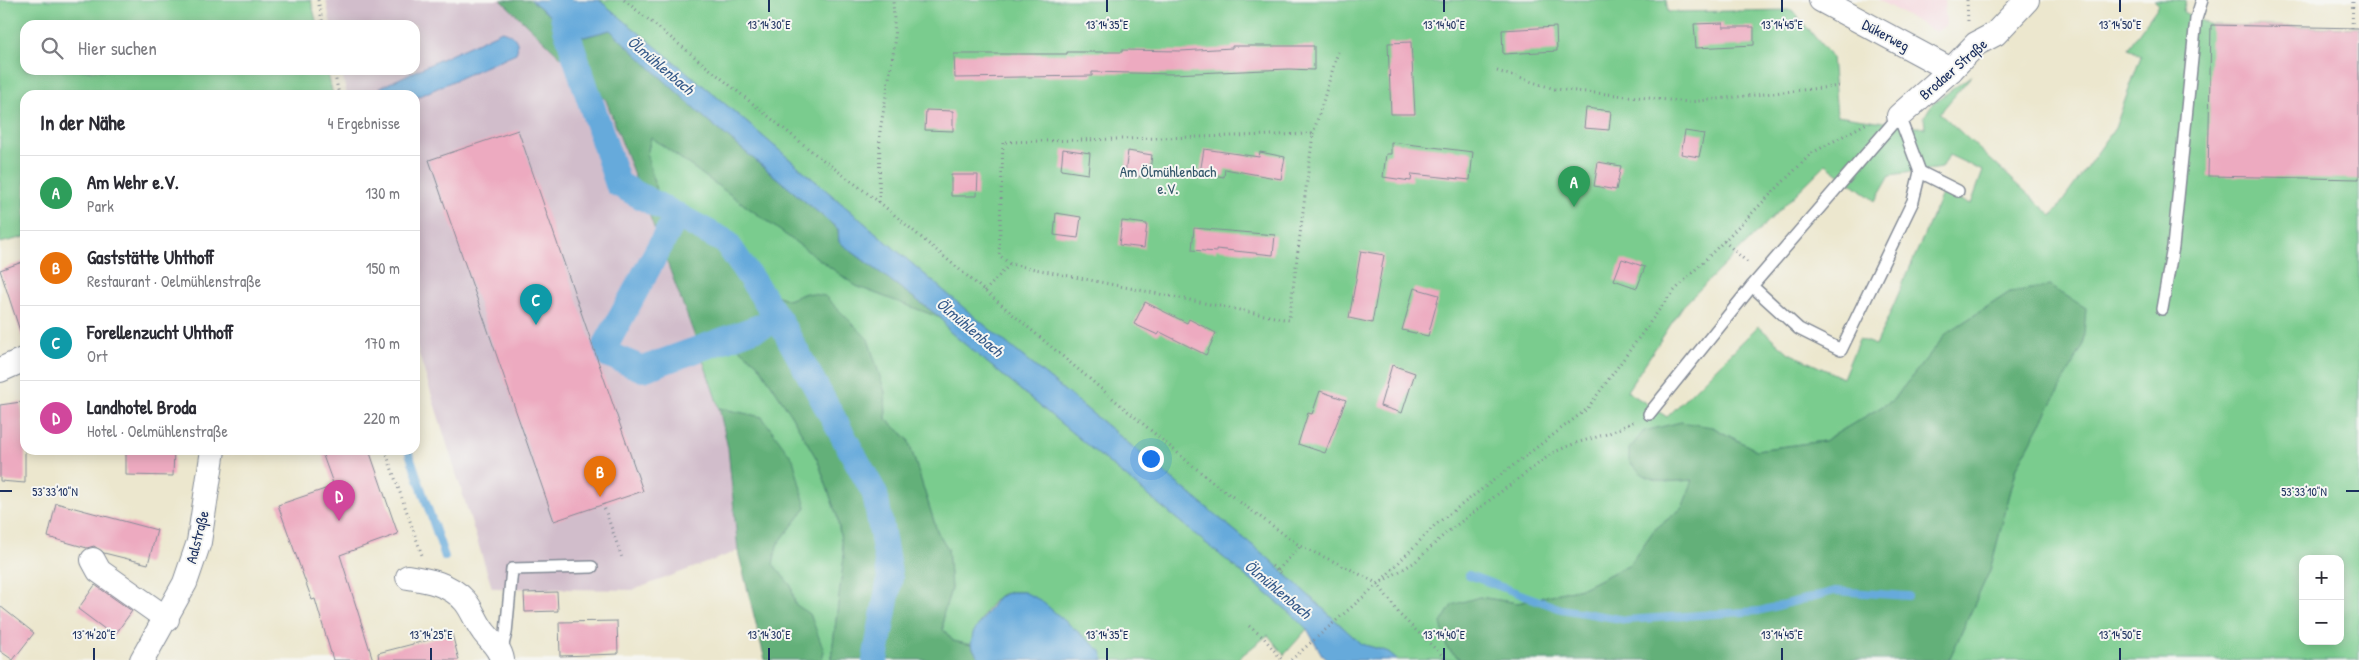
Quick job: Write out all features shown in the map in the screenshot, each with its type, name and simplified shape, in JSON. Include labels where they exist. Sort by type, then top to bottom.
[{"type":"street","name":"Dükerweg","points":[[1821,0],[1951,70]]},
{"type":"street","name":"Brodaer Straße","points":[[1899,116],[1951,70],[1976,44],[1995,34],[2026,0]]},
{"type":"street","points":[[0,370],[20,361]]},
{"type":"street","name":"Aalstraße","points":[[142,660],[167,619],[185,583],[199,542],[212,455]]},
{"type":"street","points":[[93,560],[99,571],[167,619]]},
{"type":"street","points":[[418,578],[452,589],[465,601],[483,632],[501,656]]},
{"type":"lane","points":[[2162,309],[2173,247],[2196,19],[2202,0]]},
{"type":"lane","points":[[1649,414],[1752,286],[1761,275],[1899,116],[1920,172],[1913,201],[1841,350],[1799,329],[1752,286]]},
{"type":"lane","points":[[1920,172],[1958,191]]},
{"type":"lane","points":[[501,656],[506,633],[512,569],[592,567]]},
{"type":"path","points":[[318,0],[322,20]]},
{"type":"path","points":[[624,0],[814,153],[879,202],[1211,481],[1300,546],[1378,584],[1400,616],[1447,660]]},
{"type":"path","points":[[879,202],[880,131],[895,43],[893,0]]},
{"type":"path","points":[[2352,28],[2353,0]]},
{"type":"path","points":[[1314,134],[1003,142],[999,255],[1010,264],[1289,320],[1314,134],[1338,52]]},
{"type":"path","points":[[1497,71],[1555,89],[1689,102],[1840,86]]},
{"type":"path","points":[[335,75],[338,90]]},
{"type":"path","points":[[1291,660],[1378,584],[1435,525],[1588,409],[1670,295],[1812,153],[1870,122]]},
{"type":"path","points":[[1724,241],[1761,275]]},
{"type":"path","points":[[985,291],[1010,264]]},
{"type":"path","points":[[1378,584],[1415,562],[1446,533],[1554,452],[1607,434],[1649,414]]},
{"type":"path","points":[[387,455],[423,558],[418,578]]},
{"type":"path","points":[[603,504],[622,558]]},
{"type":"path","points":[[1278,570],[1300,546]]},
{"type":"path","points":[[1272,566],[1284,575]]},
{"type":"path","points":[[1249,626],[1264,638],[1282,660]]},
{"type":"shaded area","points":[[326,0],[501,0],[606,100],[700,350],[719,408],[728,448],[738,551],[633,590],[492,588],[420,358],[420,90],[346,90],[342,75],[420,75],[420,20],[330,20]]},
{"type":"shaded area","points":[[1878,0],[1944,0],[1946,25],[1936,32]]},
{"type":"green space","points":[[0,0],[311,0],[316,20],[20,20],[20,75],[328,75],[332,90],[20,90],[20,238],[0,243]]},
{"type":"green space","points":[[501,0],[531,0],[566,29],[584,37],[610,30],[706,119],[838,229],[839,242],[941,318],[856,286],[651,137],[647,155],[660,206],[726,242],[756,286],[788,300],[806,293],[825,296],[868,339],[885,392],[886,419],[908,439],[937,531],[948,549],[951,589],[943,615],[943,629],[953,641],[971,645],[980,660],[831,660],[844,557],[837,516],[818,461],[787,408],[758,364],[734,344],[700,350],[606,100]]},
{"type":"green space","name":"Am Ölmühlenbach e.V.","points":[[599,0],[1666,0],[1668,12],[1792,10],[1832,57],[1837,115],[1925,128],[1924,117],[1932,104],[1972,75],[1940,113],[2052,216],[2115,128],[2141,56],[2128,48],[2159,5],[2154,0],[2186,0],[2183,12],[2211,25],[2359,28],[2359,660],[1949,660],[1990,570],[2017,467],[2082,346],[2010,292],[1947,333],[1893,400],[1824,441],[1756,450],[1712,427],[1665,482],[1694,480],[1682,508],[1654,530],[1630,564],[1585,587],[1518,603],[1479,597],[1447,648],[1461,660],[1397,660],[1386,651],[1361,644],[1268,558],[971,314],[718,98]],"holes":[[[1949,155],[1983,171],[1971,204],[1942,194],[1876,345],[1859,339],[1843,378],[1789,353],[1758,326],[1667,417],[1627,391],[1683,306],[1826,164],[1875,201],[1890,175],[1942,168]]]},
{"type":"green space","points":[[651,137],[856,286],[941,318],[949,331],[1293,615],[1307,629],[1284,655],[1268,635],[1236,660],[1104,660],[1024,592],[1014,592],[1001,595],[989,606],[978,626],[971,645],[953,641],[943,629],[943,615],[951,589],[948,549],[937,531],[908,439],[886,419],[885,392],[806,293],[788,300],[756,286],[726,242],[660,206],[647,155]]},
{"type":"green space","points":[[2050,286],[2086,308],[2083,346],[2017,467],[1990,570],[1949,660],[1461,660],[1447,648],[1441,623],[1452,605],[1479,597],[1518,603],[1585,587],[1630,564],[1654,530],[1682,508],[1693,480],[1665,481],[1650,478],[1636,469],[1629,461],[1629,449],[1644,431],[1681,422],[1712,427],[1756,450],[1824,441],[1893,400],[1947,333],[2010,292]]},
{"type":"green space","points":[[735,344],[758,364],[787,408],[818,461],[837,516],[844,558],[831,660],[822,660],[823,651],[795,604],[791,586],[773,564],[777,545],[806,508],[762,417],[719,408],[700,351]]},
{"type":"green space","points":[[719,408],[762,417],[793,459],[806,508],[777,545],[773,564],[791,586],[795,604],[810,614],[824,651],[822,660],[765,660],[738,551],[728,448]]},
{"type":"water","name":"Ölmühlenbach","points":[[531,0],[599,0],[718,98],[971,314],[1268,558],[1361,644],[1386,651],[1397,660],[1328,660],[1322,655],[1307,629],[1293,615],[949,331],[941,318],[839,242],[838,229],[706,119],[610,30],[584,37],[566,29]]},
{"type":"water","points":[[502,31],[513,36],[517,42],[516,53],[420,96],[420,90],[380,90],[381,87],[407,75],[420,75],[420,69]]},
{"type":"water","points":[[1010,592],[1024,592],[1040,600],[1101,651],[1104,660],[980,660],[971,645],[973,633],[998,597]]},
{"type":"building","points":[[1723,23],[1723,27],[1754,27],[1754,45],[1696,48],[1694,24]]},
{"type":"building","points":[[2211,25],[2359,28],[2359,179],[2208,176]]},
{"type":"building","points":[[1556,27],[1557,51],[1503,54],[1502,30]]},
{"type":"building","points":[[1411,42],[1415,114],[1391,114],[1388,43]]},
{"type":"building","points":[[1232,46],[1314,46],[1314,70],[1289,69],[1172,74],[1092,72],[1092,76],[955,78],[954,54],[1067,54],[1067,52],[1122,52],[1122,50],[1181,51],[1232,48]]},
{"type":"building","points":[[1586,108],[1611,111],[1609,130],[1584,128]]},
{"type":"building","points":[[926,110],[953,111],[953,131],[925,130]]},
{"type":"building","points":[[518,130],[643,491],[554,521],[429,160]]},
{"type":"building","points":[[1685,131],[1704,134],[1699,157],[1681,154]]},
{"type":"building","points":[[1391,142],[1473,152],[1470,180],[1412,174],[1411,181],[1383,177],[1386,154],[1391,154]]},
{"type":"building","points":[[1063,149],[1090,153],[1088,174],[1061,170]]},
{"type":"building","points":[[1204,149],[1259,157],[1260,152],[1285,157],[1281,179],[1225,169],[1224,177],[1200,173]]},
{"type":"building","points":[[1128,151],[1152,155],[1149,178],[1125,174]]},
{"type":"building","points":[[1598,162],[1621,166],[1616,190],[1594,186]]},
{"type":"building","points":[[951,175],[978,175],[977,196],[951,196]]},
{"type":"building","points":[[1056,213],[1081,217],[1078,238],[1054,235]]},
{"type":"building","points":[[1122,221],[1147,224],[1144,248],[1119,245]]},
{"type":"building","points":[[1194,228],[1275,235],[1273,255],[1216,249],[1216,252],[1192,250]]},
{"type":"building","points":[[1361,251],[1384,255],[1372,323],[1349,318]]},
{"type":"building","points":[[1622,259],[1645,267],[1637,288],[1614,280]]},
{"type":"building","points":[[20,263],[20,331],[0,270]]},
{"type":"building","points":[[1414,288],[1439,295],[1428,336],[1402,330]]},
{"type":"building","points":[[1145,302],[1187,323],[1189,319],[1216,333],[1206,355],[1160,332],[1158,335],[1134,324]]},
{"type":"building","points":[[1392,365],[1415,373],[1402,413],[1380,406]]},
{"type":"building","points":[[1320,391],[1346,400],[1325,453],[1298,444],[1308,413],[1312,414]]},
{"type":"building","points":[[20,402],[20,455],[25,455],[25,483],[0,481],[0,405]]},
{"type":"building","points":[[126,455],[174,455],[173,476],[126,475]]},
{"type":"building","points":[[323,455],[371,455],[398,534],[340,555],[373,660],[333,660],[315,599],[312,600],[278,505],[334,486]]},
{"type":"building","points":[[56,503],[157,530],[148,564],[104,553],[94,546],[87,548],[48,537]]},
{"type":"building","points":[[95,585],[132,611],[114,636],[78,609]]},
{"type":"building","points":[[557,592],[558,611],[525,612],[524,593]]},
{"type":"building","points":[[0,606],[34,633],[13,660],[0,651]]},
{"type":"building","points":[[617,621],[618,654],[560,656],[559,622]]},
{"type":"building","points":[[452,634],[459,660],[379,660],[378,653]]},
{"type":"waterway","points":[[559,0],[566,29],[618,184],[726,242],[779,320],[875,494],[890,578],[875,660]]},
{"type":"waterway","points":[[677,215],[602,352],[643,369],[779,320]]},
{"type":"waterway","points":[[410,455],[445,557]]},
{"type":"waterway","points":[[1469,575],[1561,609],[1626,620],[1759,611],[1835,591],[1908,596]]},
{"type":"place","name":"Am Wehr e.V.","points":[[1574,207]]},
{"type":"place","name":"Forellenzucht Uhthoff","points":[[536,325]]},
{"type":"place","name":"Gaststätte Uhthoff","points":[[600,497]]},
{"type":"place","name":"Landhotel Broda","points":[[339,521]]}]
